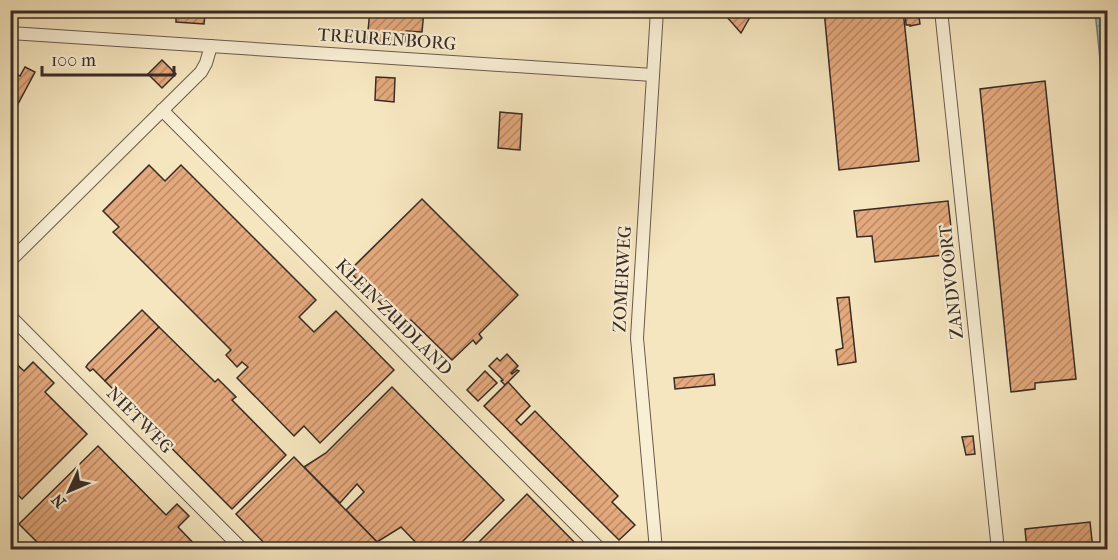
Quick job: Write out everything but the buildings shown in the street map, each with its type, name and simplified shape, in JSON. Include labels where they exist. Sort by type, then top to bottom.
[{"type":"street","name":"ZOMERWEG","points":[[656,549],[637,338],[657,10]]},
{"type":"street","name":"ZANDVOORT","points":[[941,10],[998,549]]},
{"type":"street","name":"TREURENBORG","points":[[10,33],[653,75]]},
{"type":"street","points":[[10,261],[201,72],[211,46]]},
{"type":"street","name":"KLEIN ZUIDLAND","points":[[162,110],[601,549]]},
{"type":"street","name":"NIETWEG","points":[[10,316],[243,549]]},
{"type":"water","points":[[1095,11],[1107,11],[1107,126]]}]
